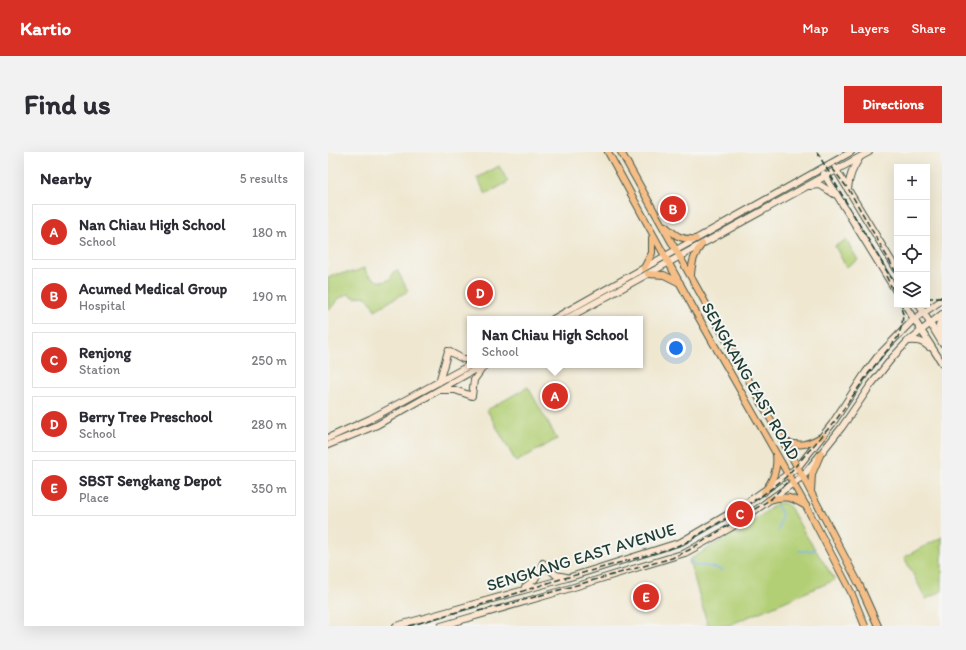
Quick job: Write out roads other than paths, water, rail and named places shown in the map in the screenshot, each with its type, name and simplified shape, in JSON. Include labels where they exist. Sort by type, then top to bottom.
[{"type":"main road","name":"SENGKANG EAST ROAD","points":[[608,152],[743,397],[806,506],[851,592],[865,626]]},
{"type":"main road","name":"SENGKANG EAST ROAD","points":[[621,152],[803,476],[860,586],[878,626]]},
{"type":"main road","points":[[662,224],[680,238],[686,240],[696,239]]},
{"type":"main road","points":[[644,268],[652,253],[652,234]]},
{"type":"main road","points":[[691,275],[692,261],[702,244]]},
{"type":"main road","points":[[648,274],[664,275],[680,283]]},
{"type":"main road","points":[[783,441],[795,445],[803,445],[823,436]]},
{"type":"main road","points":[[764,492],[776,473],[777,462],[775,452]]},
{"type":"main road","points":[[812,493],[812,474],[822,453]]},
{"type":"main road","points":[[769,500],[780,496],[787,497],[806,506]]},
{"type":"street","points":[[678,254],[696,239],[851,152]]},
{"type":"street","points":[[571,316],[648,274],[667,260],[702,244],[870,152]]},
{"type":"street","points":[[848,189],[853,167],[861,157]]},
{"type":"street","points":[[832,163],[894,265]]},
{"type":"street","points":[[821,169],[894,288]]},
{"type":"street","points":[[808,186],[820,185],[837,196]]},
{"type":"street","points":[[558,316],[644,268],[667,260]]},
{"type":"street","name":"SENGKANG EAST AVENUE","points":[[396,626],[567,578],[682,542],[764,492],[798,467],[823,436],[870,367],[905,328],[924,312],[942,300]]},
{"type":"street","points":[[907,308],[920,331],[942,363]]},
{"type":"street","points":[[905,328],[909,319],[907,308]]},
{"type":"street","points":[[921,308],[942,342]]},
{"type":"street","points":[[942,315],[939,326],[942,342]]},
{"type":"street","name":"SENGKANG EAST AVENUE","points":[[441,626],[685,553],[732,527],[803,476],[842,427],[877,376],[907,342],[942,315]]},
{"type":"street","points":[[907,342],[916,340],[932,349]]},
{"type":"street","points":[[439,382],[448,351],[463,359],[467,359]]},
{"type":"street","points":[[328,438],[370,419],[467,367]]},
{"type":"street","points":[[328,446],[377,425],[478,368]]},
{"type":"street","points":[[438,390],[455,390],[472,396],[474,380],[482,368]]},
{"type":"street","points":[[518,591],[536,579],[543,563],[556,575],[567,578]]},
{"type":"waterway","points":[[777,505],[782,514],[778,531]]},
{"type":"waterway","points":[[799,551],[811,551],[815,549]]},
{"type":"waterway","points":[[690,559],[695,566],[707,566],[723,570]]},
{"type":"railway","points":[[817,152],[889,275],[894,281]]},
{"type":"railway","points":[[832,168],[849,190],[896,272]]},
{"type":"railway","points":[[886,276],[894,292]]},
{"type":"railway","points":[[930,298],[942,298]]},
{"type":"railway","points":[[409,626],[554,581],[669,549],[685,543],[738,511],[767,492],[786,477],[836,420],[868,374],[898,337],[902,325],[903,314],[901,308]]},
{"type":"railway","points":[[478,611],[517,602],[672,558],[689,550],[771,499],[789,480]]},
{"type":"place","name":"Acumed Medical Group","points":[[673,209]]},
{"type":"place","name":"Berry Tree Preschool","points":[[480,293]]},
{"type":"place","name":"Nan Chiau High School","points":[[555,396]]},
{"type":"place","name":"Renjong","points":[[740,514]]},
{"type":"place","name":"SBST Sengkang Depot","points":[[646,597]]}]
